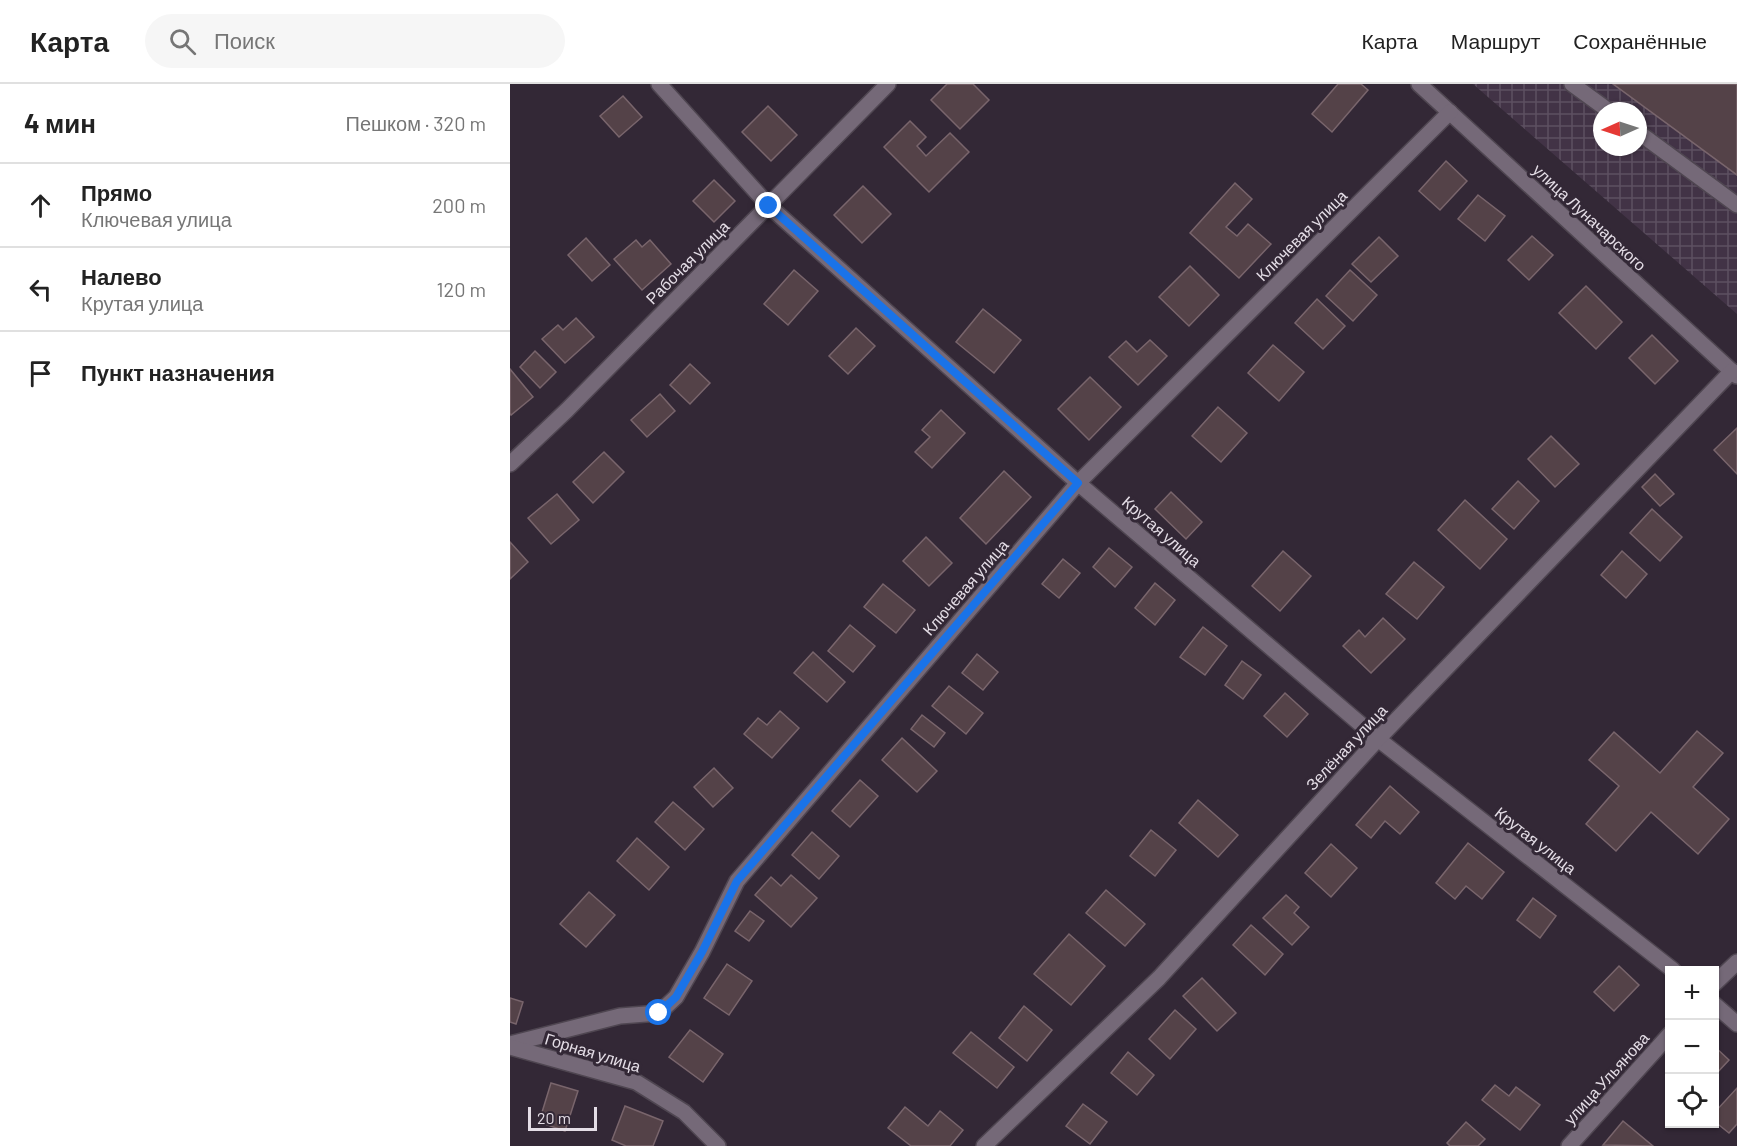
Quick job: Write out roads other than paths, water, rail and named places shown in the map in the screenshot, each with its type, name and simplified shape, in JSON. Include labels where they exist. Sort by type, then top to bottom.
[{"type":"street","name":"Крутая улица","points":[[659,84],[769,206],[1078,483],[1378,739],[1668,966]]},
{"type":"street","name":"Рабочая улица","points":[[510,464],[567,410],[888,84]]},
{"type":"street","name":"улица Луначарского","points":[[1419,84],[1735,374]]},
{"type":"street","points":[[1572,84],[1597,102]]},
{"type":"street","name":"Ключевая улица","points":[[510,1046],[620,1016],[659,1013],[676,997],[702,952],[737,881],[1078,483],[1450,112]]},
{"type":"street","points":[[1647,139],[1737,205]]},
{"type":"street","name":"Зелёная улица","points":[[984,1146],[1158,978],[1378,739],[1735,374]]},
{"type":"street","points":[[1719,979],[1737,962]]},
{"type":"street","points":[[1719,1008],[1737,1024]]},
{"type":"street","name":"улица Ульянова","points":[[1569,1146],[1665,1040]]},
{"type":"street","name":"Горная улица","points":[[510,1046],[636,1082],[684,1112],[718,1146]]}]
